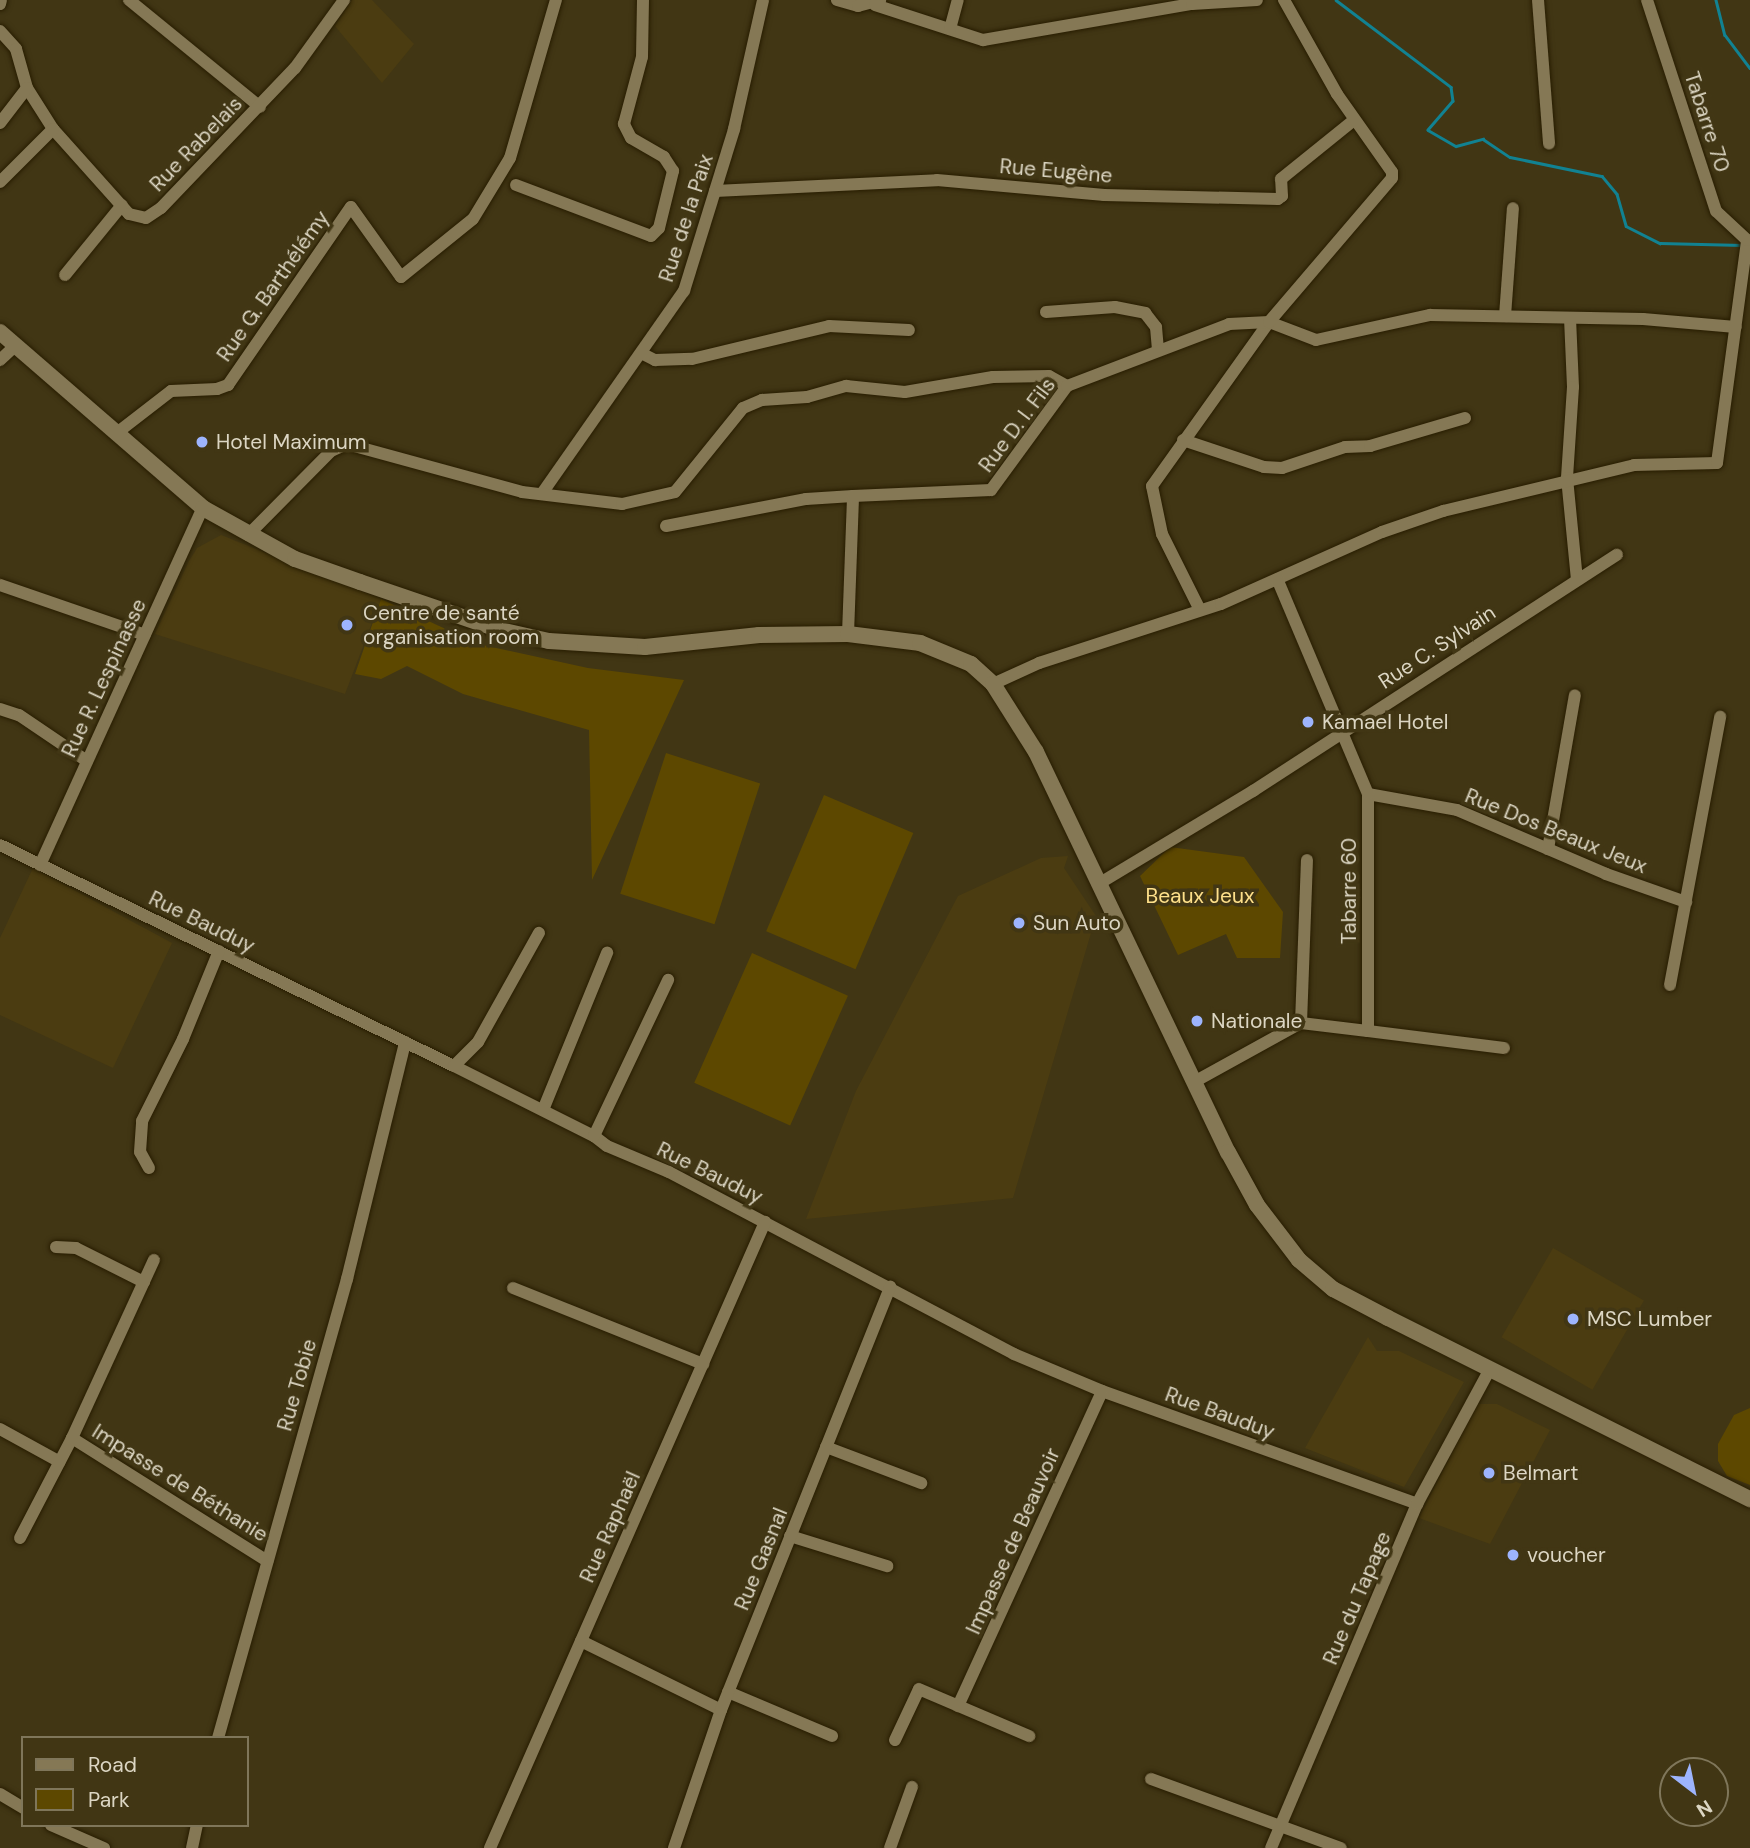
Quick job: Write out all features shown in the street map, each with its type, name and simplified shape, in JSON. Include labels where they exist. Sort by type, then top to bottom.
[{"type":"main road","points":[[0,332],[203,508],[248,536],[295,559],[500,630],[549,641],[645,647],[759,635],[848,634],[895,637],[948,652],[993,684],[1036,752],[1194,1082],[1257,1205],[1299,1259],[1333,1289],[1750,1499]]},
{"type":"street","points":[[129,0],[260,107]]},
{"type":"street","name":"Rue Rabelais","points":[[122,205],[137,218],[153,214],[260,107],[295,68],[344,0]]},
{"type":"street","name":"Rue G. Barthélémy","points":[[118,432],[171,391],[217,389],[228,384],[351,206],[401,278],[473,219],[510,158],[556,0]]},
{"type":"street","points":[[516,185],[652,236],[659,228],[673,171],[664,157],[631,138],[624,124],[642,57],[643,0]]},
{"type":"street","name":"Rue de la Paix","points":[[543,492],[684,291],[734,128],[762,0]]},
{"type":"street","points":[[837,0],[877,3],[983,40],[1191,2],[1257,0]]},
{"type":"street","points":[[950,29],[958,0]]},
{"type":"street","points":[[1199,608],[1162,534],[1152,486],[1269,322],[1392,172],[1354,120],[1284,0]]},
{"type":"street","points":[[1538,0],[1549,144]]},
{"type":"street","name":"Tabarre 70","points":[[1647,0],[1716,211],[1747,240],[1736,327]]},
{"type":"street","points":[[0,31],[16,49],[27,88],[53,129],[122,205],[65,275]]},
{"type":"street","points":[[0,124],[27,88]]},
{"type":"street","name":"Rue Eugène","points":[[715,191],[937,180],[1104,195],[1278,199],[1282,196],[1281,179],[1354,120]]},
{"type":"street","points":[[0,182],[53,129]]},
{"type":"street","points":[[1506,316],[1513,208]]},
{"type":"street","points":[[1046,312],[1115,307],[1145,313],[1156,327],[1158,348]]},
{"type":"street","points":[[993,684],[1039,663],[1277,579],[1382,532],[1567,478],[1634,465],[1717,464],[1736,327],[1570,318],[1430,315],[1316,340],[1269,322]]},
{"type":"street","points":[[1570,318],[1573,387],[1567,478],[1577,580]]},
{"type":"street","name":"Rue D. I. Fils","points":[[853,496],[991,490],[1067,386],[1158,348],[1229,324],[1269,322]]},
{"type":"street","points":[[641,353],[655,360],[692,359],[829,326],[908,330]]},
{"type":"street","points":[[0,360],[16,345]]},
{"type":"street","points":[[248,536],[331,451],[347,444],[522,492],[543,492],[622,504],[675,492],[743,408],[762,400],[807,397],[846,386],[905,392],[972,384],[993,377],[1049,376],[1067,386]]},
{"type":"street","points":[[1183,440],[1264,467],[1282,468],[1345,447],[1370,446],[1465,418]]},
{"type":"street","points":[[666,526],[806,499],[853,496],[848,634]]},
{"type":"street","name":"Rue R. Lespinasse","points":[[40,865],[203,508]]},
{"type":"street","name":"Rue C. Sylvain","points":[[1100,883],[1342,732],[1617,555]]},
{"type":"street","name":"Tabarre 60","points":[[1277,579],[1368,794],[1368,1031]]},
{"type":"street","points":[[0,585],[145,635]]},
{"type":"street","points":[[1548,849],[1575,695]]},
{"type":"street","points":[[0,709],[19,715],[87,761]]},
{"type":"street","points":[[1670,985],[1720,717]]},
{"type":"street","name":"Rue Dos Beaux Jeux","points":[[1368,794],[1458,810],[1548,849],[1686,902]]},
{"type":"street","name":"Rue Bauduy","points":[[0,845],[543,1110],[594,1136],[607,1146],[765,1222],[1014,1354],[1102,1391],[1417,1504]]},
{"type":"street","points":[[1301,1023],[1307,860]]},
{"type":"street","points":[[454,1066],[478,1042],[539,933]]},
{"type":"street","points":[[149,1168],[140,1152],[142,1121],[183,1039],[219,951]]},
{"type":"street","points":[[543,1110],[607,953]]},
{"type":"street","points":[[594,1136],[668,980]]},
{"type":"street","points":[[1194,1082],[1301,1023],[1468,1040],[1504,1048]]},
{"type":"street","name":"Rue Tobie","points":[[219,1736],[347,1279],[405,1042]]},
{"type":"street","name":"Rue Raphaël","points":[[490,1848],[765,1222]]},
{"type":"street","points":[[57,1247],[76,1248],[144,1282]]},
{"type":"street","points":[[20,1538],[72,1438],[154,1260]]},
{"type":"street","name":"Rue Gasnal","points":[[674,1848],[721,1710],[890,1287]]},
{"type":"street","points":[[513,1288],[703,1364]]},
{"type":"street","name":"Rue du Tapage","points":[[1271,1848],[1417,1504],[1490,1369]]},
{"type":"street","name":"Impasse de Beauvoir","points":[[958,1706],[1102,1391]]},
{"type":"street","points":[[0,1429],[60,1462]]},
{"type":"street","name":"Impasse de Béthanie","points":[[72,1438],[267,1561]]},
{"type":"street","points":[[826,1447],[920,1483]]},
{"type":"street","points":[[790,1536],[887,1566]]},
{"type":"street","points":[[581,1641],[721,1710]]},
{"type":"street","points":[[895,1740],[916,1689],[1029,1736]]},
{"type":"street","points":[[728,1692],[832,1736]]},
{"type":"street","points":[[1151,1779],[1341,1848]]},
{"type":"street","points":[[890,1848],[912,1787]]},
{"type":"street","points":[[0,1794],[21,1807]]},
{"type":"street","points":[[56,1827],[104,1848]]},
{"type":"street","points":[[191,1848],[196,1827]]},
{"type":"shaded area","points":[[352,0],[372,0],[414,44],[382,83],[335,26]]},
{"type":"shaded area","points":[[221,535],[381,599],[345,694],[155,634],[197,548]]},
{"type":"shaded area","points":[[1068,856],[1064,868],[1096,916],[1013,1198],[806,1219],[856,1091],[958,896],[1041,858]]},
{"type":"shaded area","points":[[33,868],[172,943],[113,1068],[0,1015],[0,938]]},
{"type":"shaded area","name":"MSC Lumber","points":[[1553,1248],[1644,1300],[1592,1390],[1502,1337]]},
{"type":"shaded area","points":[[1368,1337],[1377,1351],[1399,1351],[1464,1382],[1404,1487],[1305,1448]]},
{"type":"shaded area","points":[[1477,1404],[1497,1404],[1550,1430],[1490,1544],[1419,1518]]},
{"type":"green space","points":[[381,599],[478,644],[588,668],[684,680],[592,880],[589,730],[463,694],[407,666],[381,679],[355,674]]},
{"type":"green space","points":[[666,753],[760,784],[714,924],[620,894]]},
{"type":"green space","points":[[824,795],[913,833],[855,969],[766,931]]},
{"type":"green space","name":"Beaux Jeux","points":[[1170,847],[1244,857],[1283,912],[1280,958],[1237,958],[1226,934],[1178,955],[1140,876]]},
{"type":"green space","points":[[752,953],[848,996],[790,1125],[694,1083]]},
{"type":"green space","points":[[1750,1408],[1750,1485],[1727,1476],[1718,1461],[1718,1444],[1734,1415]]},
{"type":"waterway","points":[[1336,0],[1451,87],[1453,101],[1428,130],[1456,146],[1483,139],[1510,157],[1602,176],[1617,194],[1626,226],[1660,243],[1742,245]]},
{"type":"waterway","points":[[1716,0],[1725,35],[1750,68]]},
{"type":"place","name":"Hotel Maximum","points":[[202,442]]},
{"type":"place","name":"Centre de santé organisation room","points":[[347,625]]},
{"type":"place","name":"Kamael Hotel","points":[[1308,722]]},
{"type":"place","name":"Sun Auto","points":[[1019,923]]},
{"type":"place","name":"Nationale","points":[[1197,1021]]},
{"type":"place","name":"MSC Lumber","points":[[1573,1319]]},
{"type":"place","name":"Belmart","points":[[1489,1473]]},
{"type":"place","name":"voucher","points":[[1513,1555]]}]
